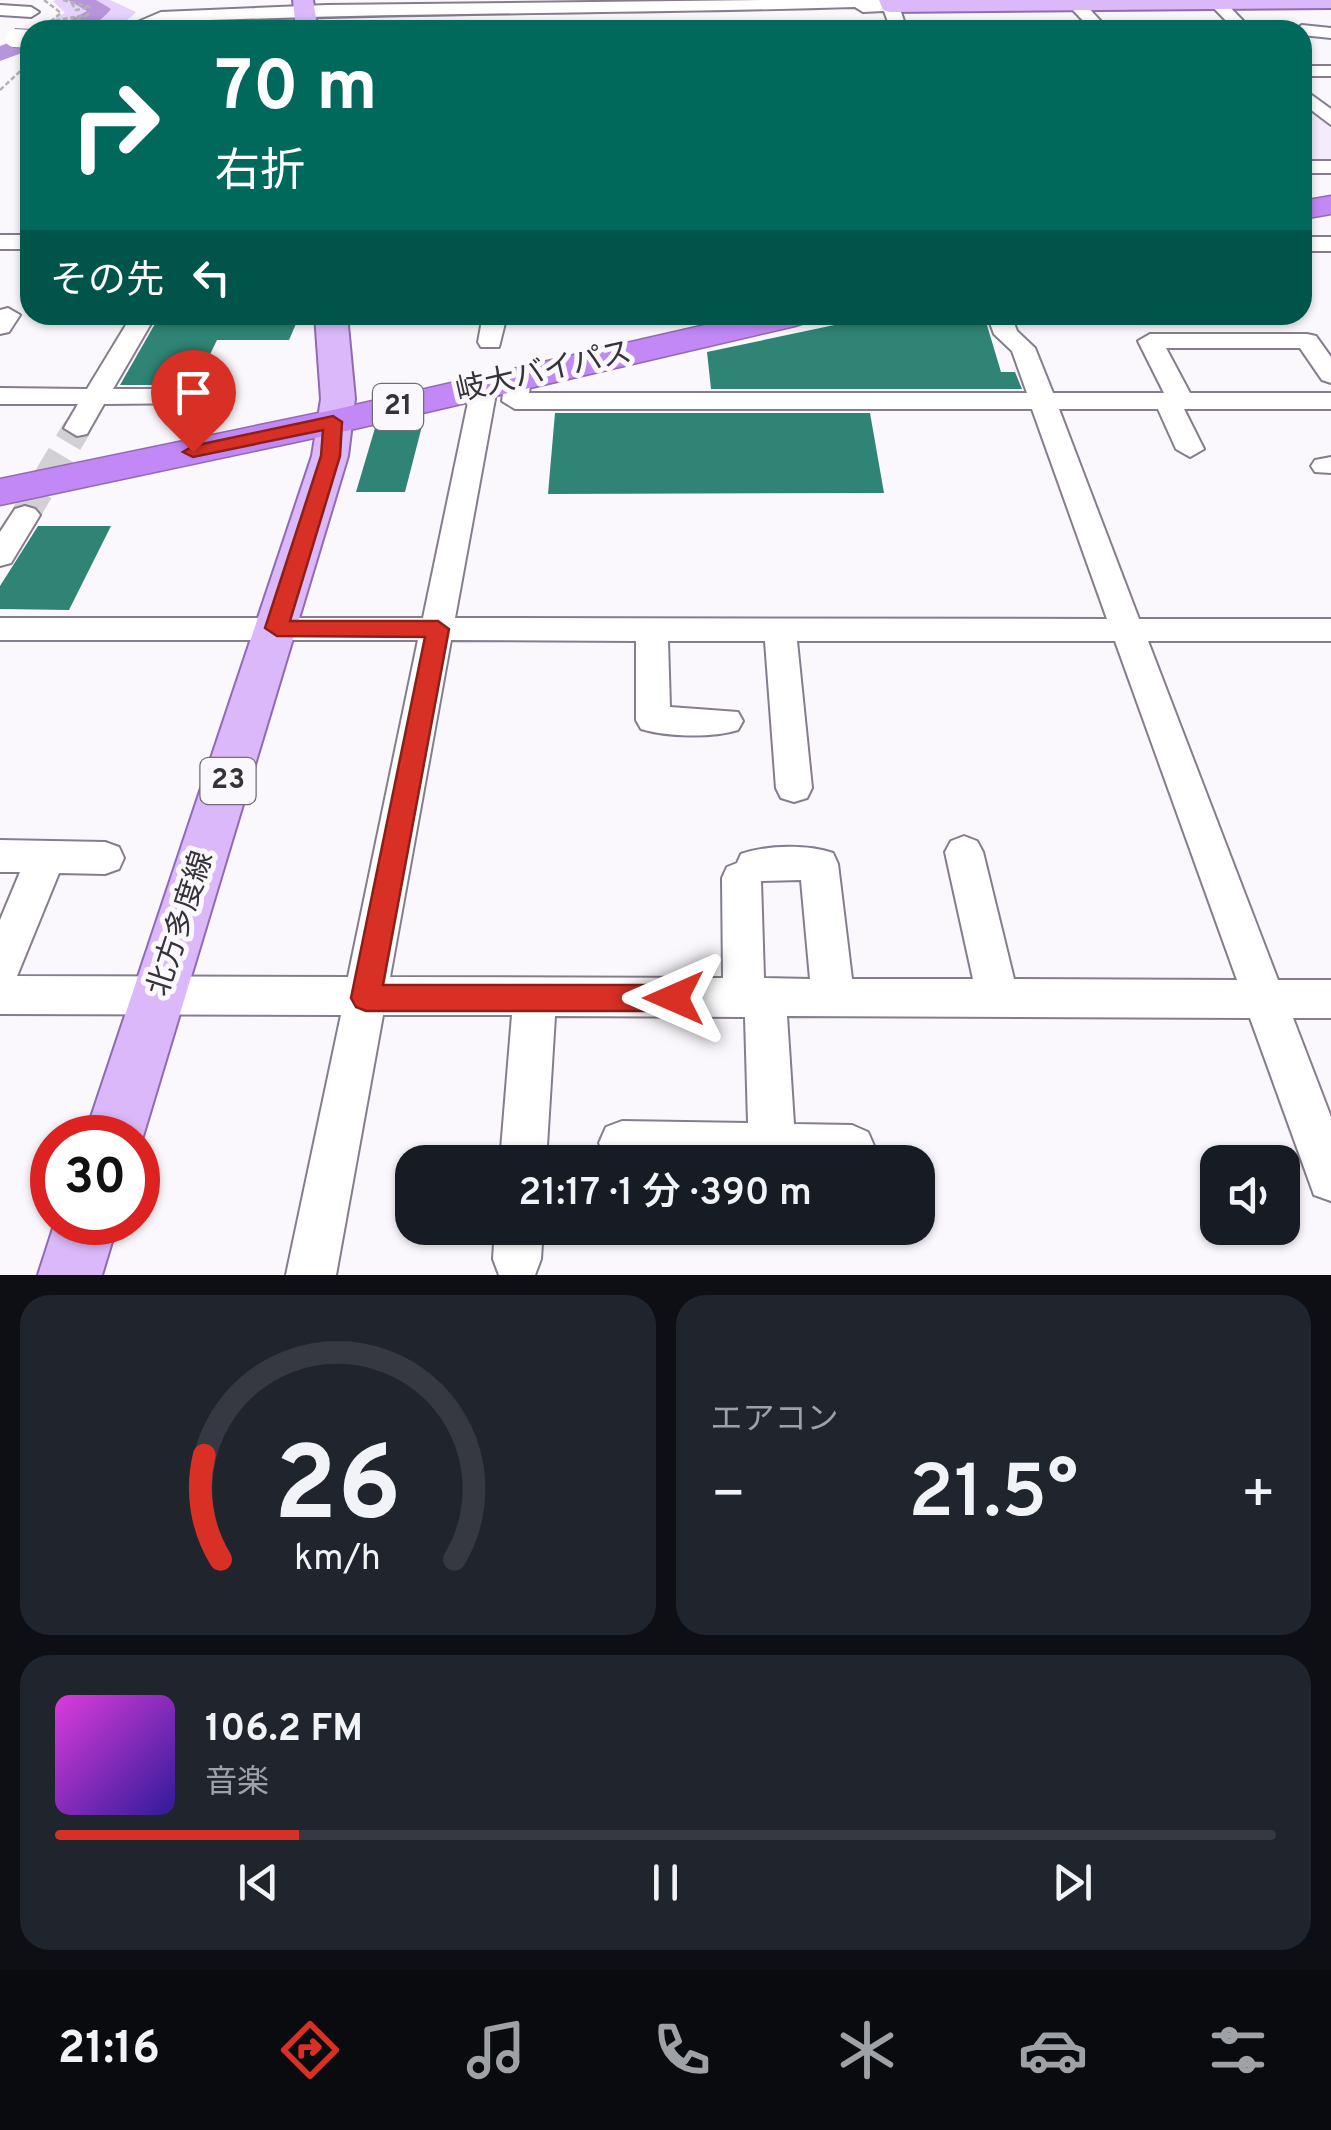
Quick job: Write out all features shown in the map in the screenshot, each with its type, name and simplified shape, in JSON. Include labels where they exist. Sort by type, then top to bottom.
[{"type":"highway","name":"岐大バイパス","points":[[0,475],[330,408],[660,325]]},
{"type":"highway","name":"岐大バイパス","points":[[13,504],[330,408],[501,384],[752,325]]},
{"type":"main road","points":[[890,2],[1331,2]]},
{"type":"main road","name":"23","points":[[315,325],[330,408]]},
{"type":"main road","name":"23","points":[[330,408],[331,325]]},
{"type":"main road","name":"北方多度線","points":[[121,1115],[330,456],[330,408]]},
{"type":"main road","points":[[70,1275],[80,1245]]},
{"type":"street","points":[[165,8],[300,14],[438,8],[890,2]]},
{"type":"street","points":[[1216,2],[1234,20]]},
{"type":"street","points":[[1077,5],[1091,20]]},
{"type":"street","points":[[0,10],[31,12]]},
{"type":"street","points":[[1312,102],[1331,119]]},
{"type":"street","points":[[77,428],[138,325]]},
{"type":"street","points":[[490,342],[493,325]]},
{"type":"street","points":[[1017,332],[1331,1178]]},
{"type":"street","points":[[1190,449],[1150,341],[1307,341],[1331,376]]},
{"type":"street","points":[[501,384],[515,402],[1331,401]]},
{"type":"street","points":[[311,1275],[438,629],[501,384]]},
{"type":"street","points":[[0,396],[196,396]]},
{"type":"street","points":[[0,556],[13,504]]},
{"type":"street","points":[[0,629],[1331,630]]},
{"type":"street","points":[[652,630],[653,720],[726,721]]},
{"type":"street","points":[[780,630],[794,788]]},
{"type":"street","points":[[964,852],[998,998]]},
{"type":"street","points":[[0,856],[106,858]]},
{"type":"street","points":[[0,968],[46,857]]},
{"type":"street","points":[[772,1145],[755,998],[748,872],[818,864],[834,998]]},
{"type":"street","points":[[0,995],[1331,999]]},
{"type":"street","points":[[524,1145],[535,998]]},
{"type":"street","points":[[622,1143],[722,1145]]},
{"type":"path","points":[[64,0],[90,8],[67,20]]},
{"type":"path","points":[[70,2],[76,10],[90,14],[75,20]]},
{"type":"path","points":[[0,90],[20,71]]},
{"type":"shaded area","points":[[110,0],[136,12],[127,20],[51,20],[65,13],[53,1]]},
{"type":"shaded area","points":[[1312,108],[1331,126],[1331,163],[1312,163]]},
{"type":"building","points":[[154,325],[296,325],[289,340],[217,340],[195,385],[120,385]]},
{"type":"building","points":[[835,325],[987,325],[1001,372],[1015,372],[1022,389],[711,389],[707,352]]},
{"type":"building","points":[[555,413],[870,413],[884,493],[548,494]]},
{"type":"building","points":[[422,426],[405,492],[356,492],[375,428]]},
{"type":"building","points":[[38,526],[111,526],[69,610],[0,609],[0,586]]},
{"type":"waterway","points":[[78,0],[101,9],[88,20]]},
{"type":"waterway","points":[[0,54],[20,46]]},
{"type":"tunnel","points":[[25,515],[77,428]]},
{"type":"route","points":[[193,452],[333,422],[330,456],[277,628],[438,629],[366,998],[674,998]]}]
